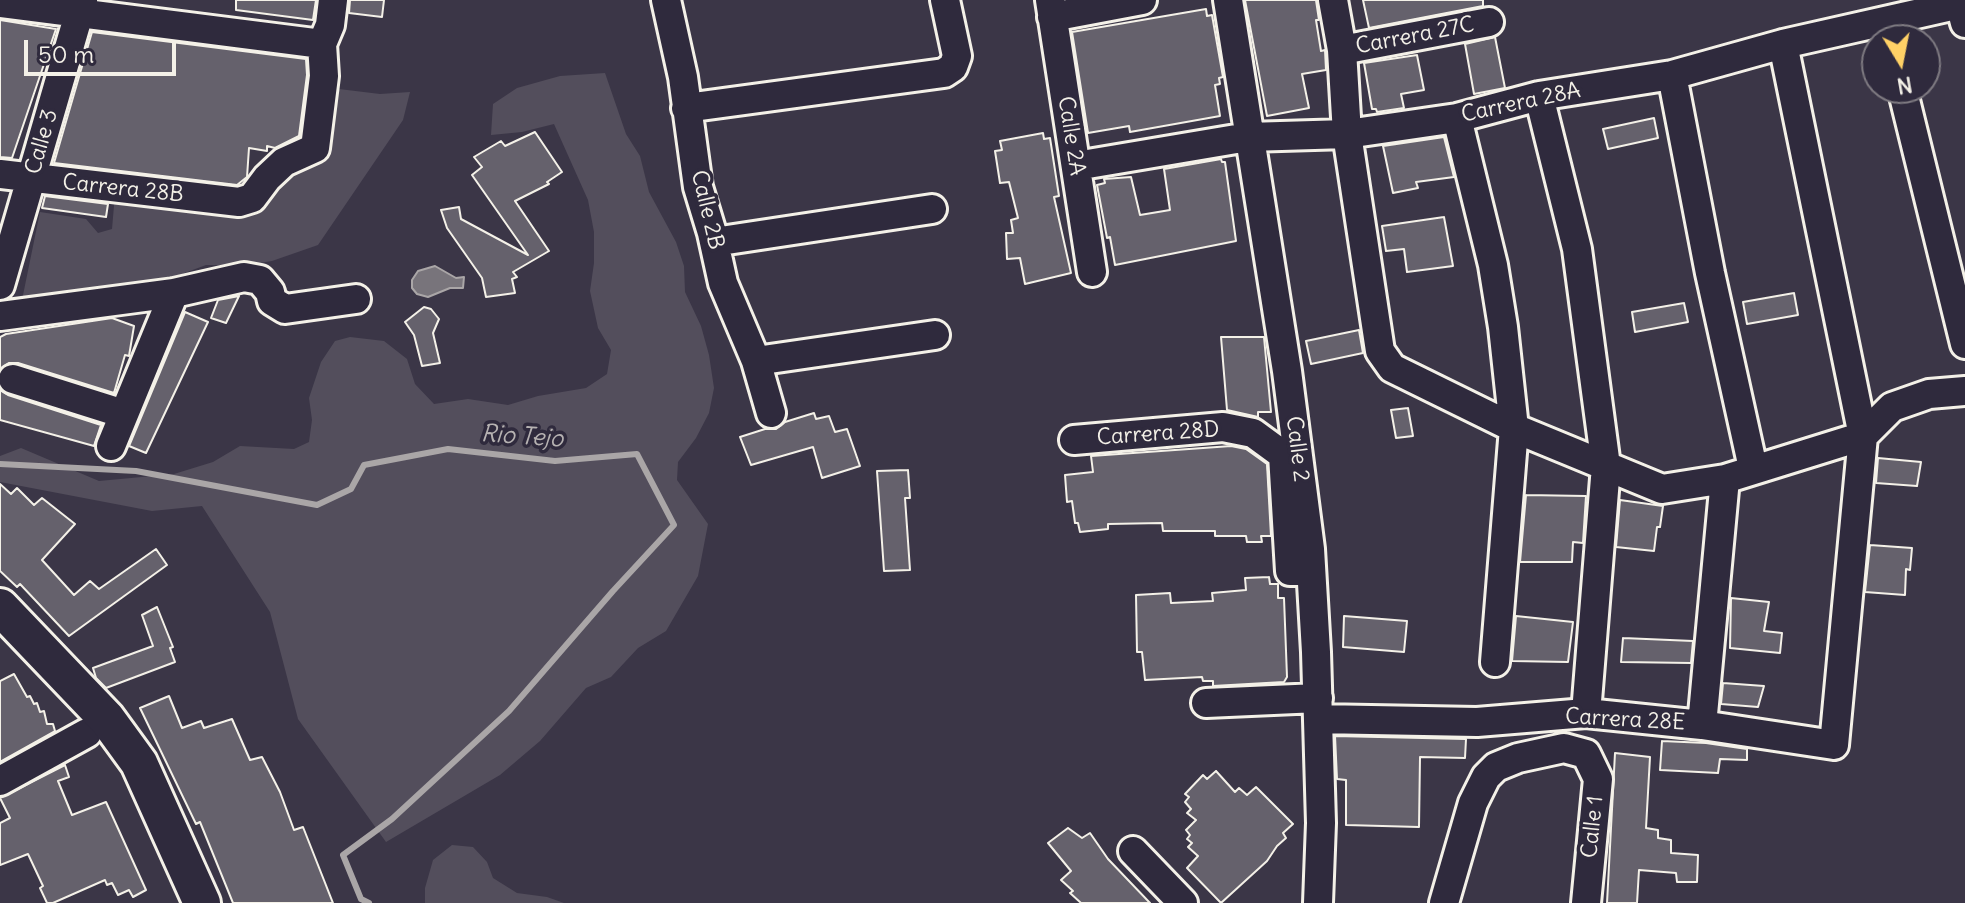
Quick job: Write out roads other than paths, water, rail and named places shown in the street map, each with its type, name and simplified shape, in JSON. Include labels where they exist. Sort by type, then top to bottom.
[{"type":"main road","points":[[0,607],[107,719],[139,763],[202,903]]},
{"type":"main road","points":[[0,641],[37,675],[87,733],[124,785],[178,903]]},
{"type":"street","points":[[0,3],[81,6],[322,44],[330,25],[333,0]]},
{"type":"street","name":"Calle 2B","points":[[666,0],[683,77],[698,187],[723,283],[756,361],[771,413]]},
{"type":"street","points":[[686,108],[944,73],[953,67],[957,56],[945,0]]},
{"type":"street","points":[[1051,8],[1142,0]]},
{"type":"street","name":"Calle 2","points":[[1228,0],[1287,371],[1318,709],[1321,823],[1318,903]]},
{"type":"street","points":[[1333,0],[1342,50],[1347,134],[1380,351],[1392,368],[1514,428],[1662,489],[1725,479],[1863,436],[1892,407],[1929,394],[1965,391]]},
{"type":"street","name":"Calle 3","points":[[0,285],[81,6]]},
{"type":"street","name":"Calle 2A","points":[[1051,8],[1092,272]]},
{"type":"street","name":"Carrera 28A","points":[[1914,24],[1963,13]]},
{"type":"street","name":"Carrera 27C","points":[[1342,50],[1489,22]]},
{"type":"street","name":"Carrera 28A","points":[[1076,166],[1248,137],[1347,134],[1457,118],[1539,96],[1672,75],[1783,44],[1861,34]]},
{"type":"street","name":"Carrera 28B","points":[[0,174],[239,202],[252,198],[284,162],[315,148],[324,76],[322,44]]},
{"type":"street","points":[[1783,44],[1863,436]]},
{"type":"street","points":[[1672,75],[1710,273],[1753,468]]},
{"type":"street","points":[[1539,96],[1577,249],[1606,466],[1586,713]]},
{"type":"street","points":[[1906,104],[1965,344]]},
{"type":"street","points":[[1457,118],[1493,265],[1514,428],[1495,662]]},
{"type":"street","points":[[714,242],[932,209]]},
{"type":"street","points":[[0,316],[174,293],[253,277],[264,284],[277,306],[285,309],[356,299]]},
{"type":"street","points":[[111,446],[174,293]]},
{"type":"street","points":[[756,361],[935,335]]},
{"type":"street","points":[[13,379],[124,414]]},
{"type":"street","name":"Carrera 28D","points":[[1074,440],[1223,427],[1253,433],[1283,455],[1304,556]]},
{"type":"street","name":"Carrera 28E","points":[[1206,703],[1477,722],[1586,713],[1702,725],[1834,745],[1863,436]]},
{"type":"street","points":[[1702,725],[1725,479]]},
{"type":"street","points":[[0,781],[87,733]]},
{"type":"street","name":"Calle 1","points":[[1444,903],[1473,803],[1486,777],[1496,767],[1518,758],[1564,748],[1586,754],[1598,779],[1586,903]]},
{"type":"street","points":[[1133,851],[1183,903]]},
{"type":"waterway","name":"Rio Tejo","points":[[0,464],[136,471],[317,505],[351,489],[364,465],[448,449],[555,461],[637,454],[674,525],[509,711],[392,819],[343,855],[361,899],[369,903]]}]
